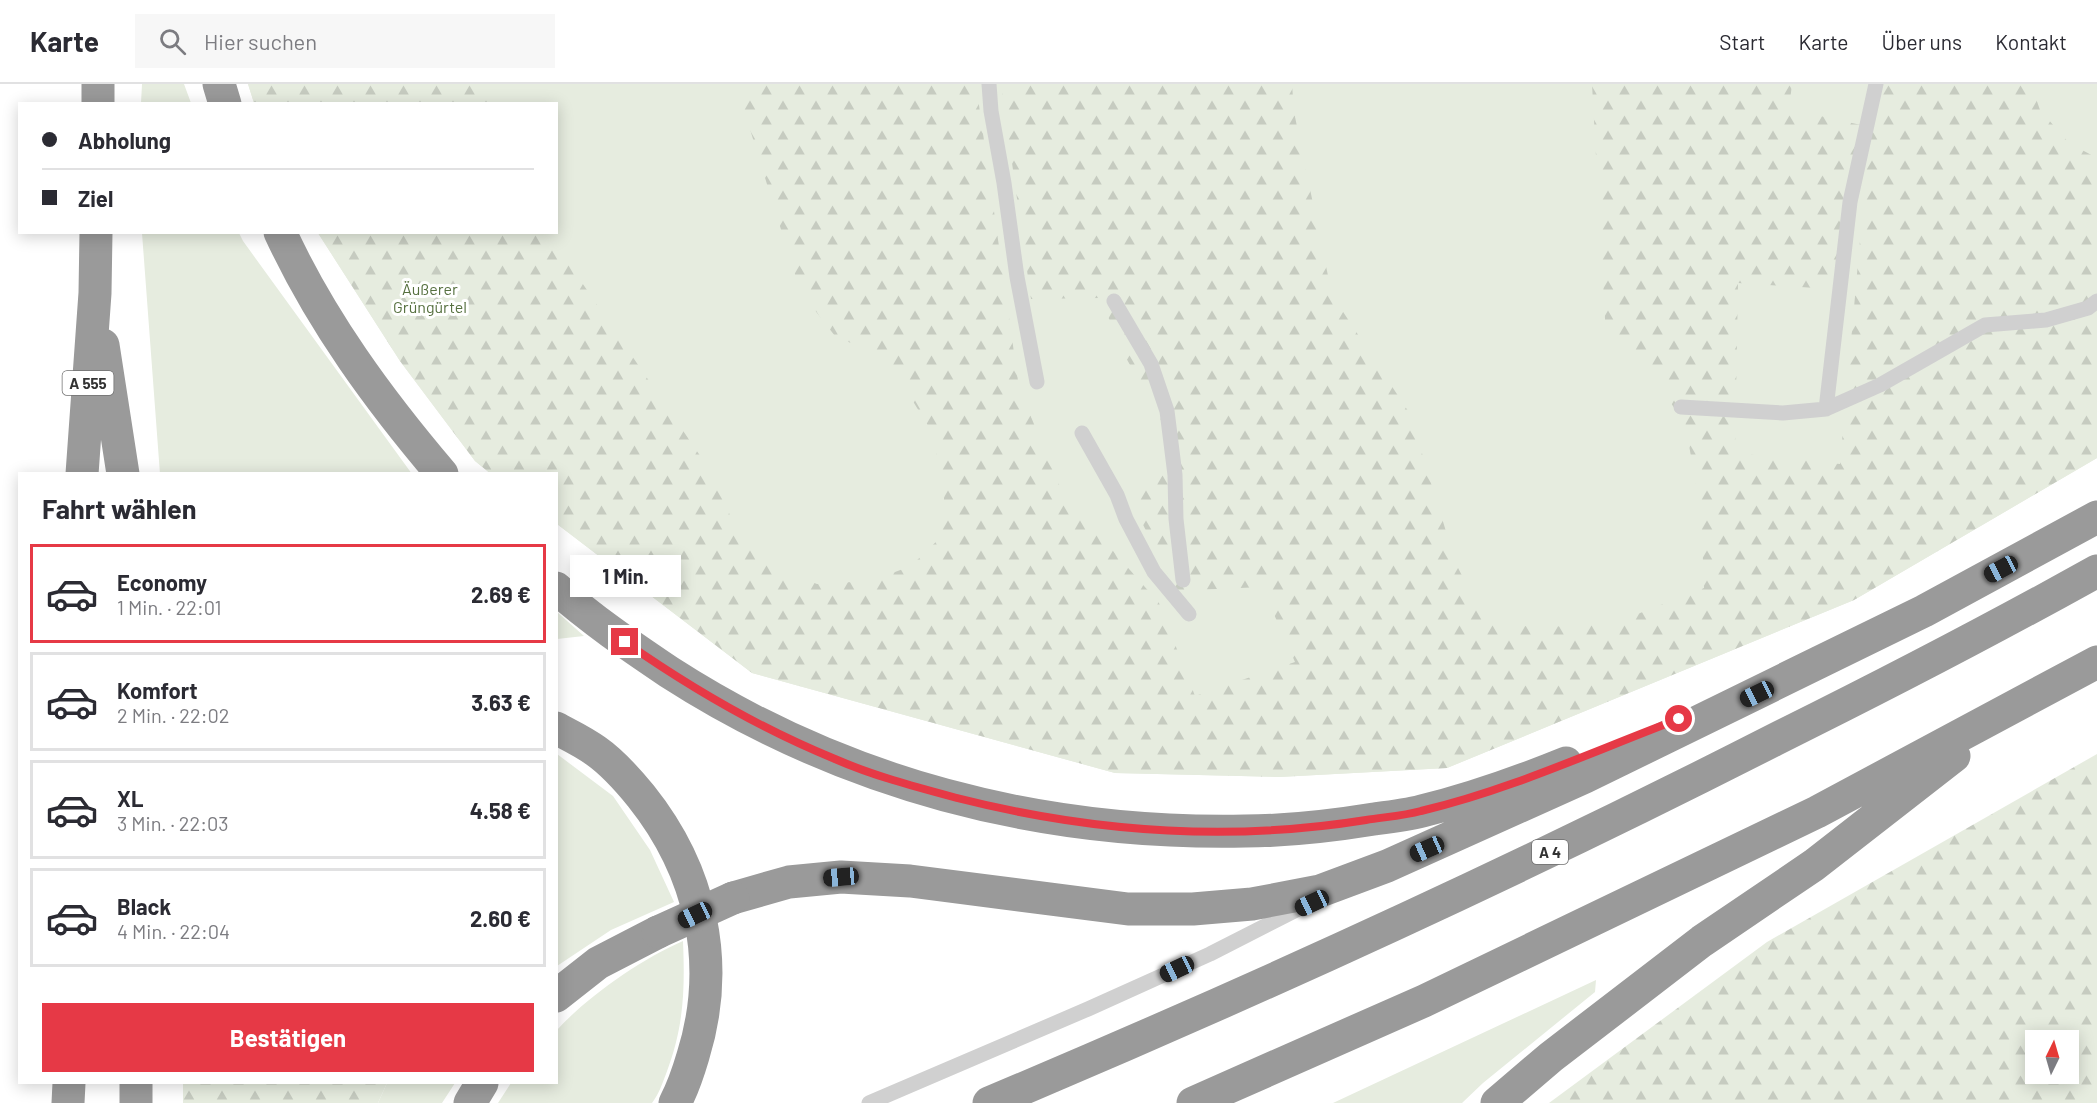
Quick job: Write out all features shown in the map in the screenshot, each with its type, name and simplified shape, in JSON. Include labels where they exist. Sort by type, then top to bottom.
[{"type":"highway","points":[[98,84],[98,102]]},
{"type":"highway","points":[[219,84],[224,102]]},
{"type":"highway","name":"A 555","points":[[82,472],[95,293],[96,234]]},
{"type":"highway","points":[[281,234],[296,268],[365,377],[440,472]]},
{"type":"highway","points":[[95,293],[123,472]]},
{"type":"highway","points":[[558,994],[598,963],[658,932],[733,898],[789,882],[841,877],[910,881],[1128,909],[1192,909],[1252,904],[1320,891],[1387,866],[1585,777],[1924,611],[2097,517]]},
{"type":"highway","name":"A 4","points":[[988,1103],[1146,1036],[1409,918],[1622,818],[1832,711],[2097,571]]},
{"type":"highway","points":[[558,590],[590,618],[707,696],[835,759],[906,784],[1030,816],[1151,831],[1273,831],[1334,826],[1420,812],[1509,786],[1800,673]]},
{"type":"highway","points":[[1193,1103],[1424,1001],[1817,812],[2097,662]]},
{"type":"highway","points":[[1497,1103],[1551,1057],[1702,941],[1814,865],[2027,700]]},
{"type":"highway","points":[[558,729],[596,751],[627,779],[668,833],[693,890],[702,920],[705,945],[707,965],[705,1006],[699,1039],[683,1089],[675,1103]]},
{"type":"highway","points":[[68,1103],[69,1084]]},
{"type":"highway","points":[[136,1084],[136,1103]]},
{"type":"highway","points":[[470,1103],[481,1084]]},
{"type":"lane","points":[[989,84],[991,111],[1017,277],[1037,382]]},
{"type":"lane","points":[[1826,409],[1850,202],[1876,84]]},
{"type":"lane","points":[[1114,301],[1151,364],[1167,411],[1175,475],[1176,519],[1184,580]]},
{"type":"lane","points":[[1681,407],[1783,413],[1826,409],[1880,385],[1985,325],[2046,320],[2088,308],[2097,301]]},
{"type":"lane","points":[[1082,433],[1117,495],[1126,519],[1155,572],[1189,614]]},
{"type":"lane","points":[[869,1103],[1210,954],[1387,866]]},
{"type":"green space","points":[[142,84],[184,84],[191,102],[141,102]]},
{"type":"green space","name":"Äußerer Grüngürtel","points":[[248,84],[2097,84],[2097,458],[1854,600],[1447,768],[1279,777],[1115,773],[752,673],[558,525],[558,472],[489,472],[475,461],[400,361],[319,234],[558,234],[558,102],[254,102]]},
{"type":"green space","points":[[248,84],[492,84],[500,102],[254,102]]},
{"type":"green space","name":"Äußerer Grüngürtel","points":[[736,84],[976,84],[1019,388],[1063,494],[1159,603],[1195,696],[1295,662],[1262,587],[1195,590],[1178,594],[1125,489],[1162,476],[1171,438],[1125,356],[1100,298],[1031,299],[1001,84],[1292,84],[1294,112],[1332,295],[1410,414],[1456,564],[1487,624],[1542,627],[1612,624],[1704,588],[1701,512],[1685,423],[1651,375],[1606,337],[1592,84],[1792,84],[1789,109],[1861,125],[1846,290],[1738,283],[1735,453],[1840,464],[1874,84],[2031,84],[2040,110],[2069,143],[2097,158],[2097,458],[1854,600],[1447,768],[1279,777],[1115,773],[752,673],[558,525],[558,472],[489,472],[475,461],[400,361],[319,234],[558,233],[574,271],[718,482],[733,524],[770,566],[817,584],[871,581],[911,566],[941,537],[945,486],[930,429],[887,359],[835,336],[800,291]]},
{"type":"green space","points":[[142,234],[240,234],[411,472],[160,472]]},
{"type":"green space","points":[[558,613],[584,636],[558,639]]},
{"type":"green space","points":[[2097,754],[2097,1103],[1549,1103],[1767,942]]},
{"type":"green space","points":[[558,755],[613,796],[650,850],[674,902],[611,930],[558,965]]},
{"type":"green space","points":[[683,941],[682,1008],[672,1057],[652,1103],[498,1103],[510,1084],[558,1084],[558,1029],[599,992],[633,968]]},
{"type":"green space","points":[[1596,980],[1595,992],[1483,1083],[1462,1103],[1333,1103]]},
{"type":"green space","points":[[183,1084],[387,1084],[378,1103],[183,1103]]},
{"type":"green space","points":[[387,1084],[454,1084],[442,1103],[378,1103]]},
{"type":"route","points":[[625,642],[707,696],[835,759],[906,784],[1030,816],[1151,831],[1273,831],[1334,826],[1420,812],[1509,786],[1679,719]]}]
